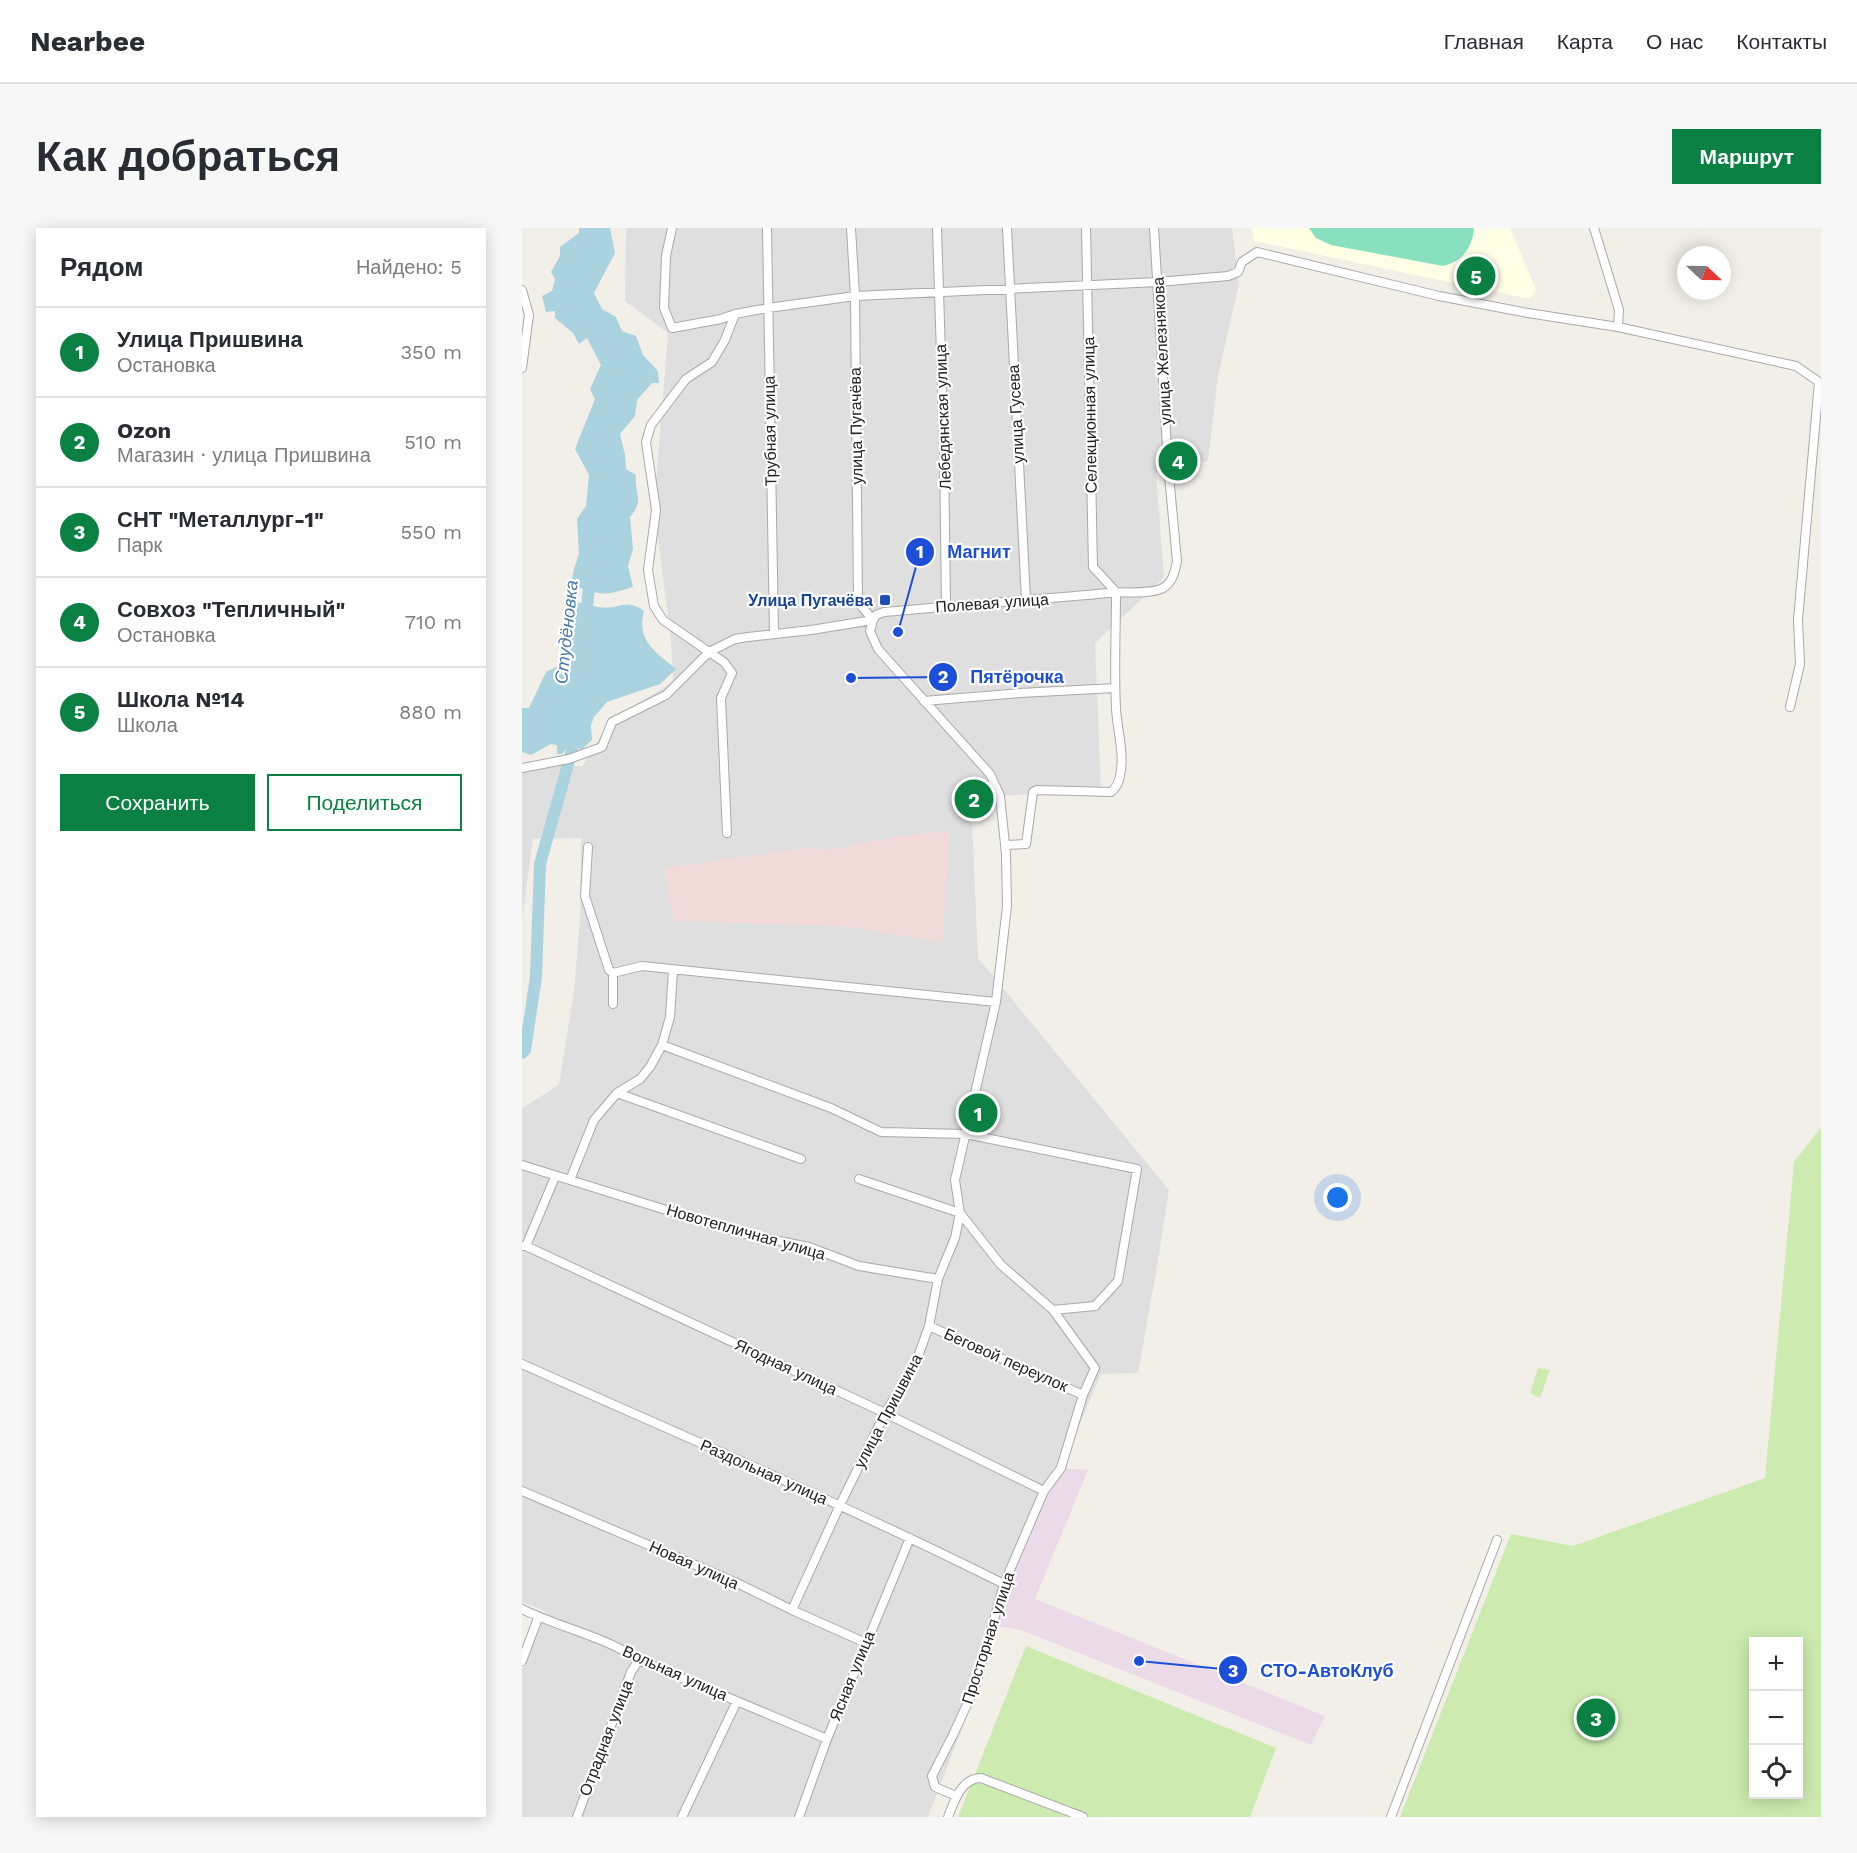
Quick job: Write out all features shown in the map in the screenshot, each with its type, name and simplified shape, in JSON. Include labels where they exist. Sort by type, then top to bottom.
[{"type":"street","points":[[672,228],[666,256],[664,308],[672,328],[768,308],[855,296],[1158,282],[1228,276],[1238,272],[1242,262],[1257,252],[1439,296],[1618,327],[1796,366],[1819,382],[1798,620],[1800,664],[1790,707]]},
{"type":"street","name":"Трубная улица","points":[[767,228],[774,633]]},
{"type":"street","name":"улица Пугачёва","points":[[851,228],[855,296],[858,602],[873,620]]},
{"type":"street","name":"Лебедянская улица","points":[[937,228],[946,606]]},
{"type":"street","name":"улица Гусева","points":[[1006,228],[1026,600]]},
{"type":"street","name":"Селекционная улица","points":[[1086,228],[1093,567],[1116,592]]},
{"type":"street","name":"улица Железнякова","points":[[1154,228],[1168,465],[1177,561],[1170,581]]},
{"type":"street","points":[[1594,228],[1619,310],[1618,327]]},
{"type":"street","points":[[522,290],[529,315],[522,368]]},
{"type":"street","points":[[728,833],[721,698],[732,673],[724,662],[663,620],[654,606],[648,570],[656,510],[646,441],[651,425],[686,379],[712,362],[725,340],[735,314]]},
{"type":"street","name":"Полевая улица","points":[[522,768],[569,759],[602,747],[612,722],[666,695],[709,652],[735,639],[829,628],[873,620],[876,615],[884,612],[1116,592],[1156,591],[1165,587],[1170,581]]},
{"type":"street","points":[[1005,845],[1026,843],[1033,792],[1037,790],[1111,792],[1115,789],[1120,776],[1122,753],[1116,720],[1114,688],[1116,592]]},
{"type":"street","name":"улица Пришвина","points":[[792,1610],[885,1413],[915,1365],[929,1326],[938,1279],[955,1238],[960,1213],[955,1180],[996,1002],[1007,906],[1005,845],[1000,796],[990,774],[878,649],[870,631],[873,620]]},
{"type":"street","points":[[924,701],[1114,688]]},
{"type":"street","points":[[588,847],[585,896],[609,970],[613,973],[613,1004]]},
{"type":"street","points":[[613,973],[642,966],[996,1002]]},
{"type":"street","points":[[570,1180],[594,1120],[617,1093],[640,1079],[650,1068],[662,1045],[670,1017],[673,970]]},
{"type":"street","points":[[662,1045],[831,1108],[880,1131],[966,1134],[1137,1169],[1119,1281],[1095,1306],[1053,1310],[1001,1265],[960,1213],[860,1179]]},
{"type":"street","points":[[617,1093],[801,1159]]},
{"type":"street","name":"Новотепличная улица","points":[[522,1165],[740,1233],[809,1247],[859,1266],[938,1279]]},
{"type":"street","points":[[524,1246],[555,1176]]},
{"type":"street","name":"Ягодная улица","points":[[524,1246],[885,1413],[1044,1491]]},
{"type":"street","name":"Просторная улица","points":[[956,1796],[935,1787],[932,1776],[975,1687],[1004,1584],[1044,1491],[1061,1468],[1083,1395],[1095,1368],[1053,1310]]},
{"type":"street","name":"Беговой переулок","points":[[929,1326],[1083,1395]]},
{"type":"street","name":"Раздольная улица","points":[[522,1364],[840,1505],[1004,1584]]},
{"type":"street","name":"Новая улица","points":[[522,1491],[735,1582],[866,1643]]},
{"type":"street","name":"Ясная улица","points":[[799,1817],[827,1739],[910,1538]]},
{"type":"street","points":[[1391,1817],[1425,1734],[1497,1540]]},
{"type":"street","name":"Вольная улица","points":[[522,1609],[538,1618],[623,1649],[639,1660],[827,1739]]},
{"type":"street","points":[[522,1661],[538,1618]]},
{"type":"street","name":"Отрадная улица","points":[[577,1817],[631,1672],[639,1660]]},
{"type":"street","points":[[682,1817],[737,1701]]},
{"type":"street","points":[[948,1817],[962,1787],[975,1778],[981,1778],[1083,1817]]},
{"type":"shaded area","points":[[626,228],[1232,228],[1239,283],[1218,376],[1208,461],[1156,473],[1164,578],[1095,643],[1101,789],[971,798],[978,958],[1169,1190],[1138,1373],[1101,1374],[1000,1614],[992,1625],[995,1636],[993,1648],[928,1817],[522,1817],[522,1669],[545,1611],[522,1602],[522,1108],[559,1085],[574,991],[580,918],[581,838],[533,839],[522,920],[522,766],[583,766],[609,721],[673,682],[671,640],[654,507],[668,333],[625,301]]},
{"type":"shaded area","points":[[1252,228],[1510,228],[1536,290],[1530,299],[1254,241]]},
{"type":"shaded area","points":[[944,831],[950,833],[942,942],[841,926],[674,921],[664,868],[815,847],[823,851],[896,837]]},
{"type":"shaded area","points":[[1061,1468],[1088,1470],[1035,1599],[1325,1716],[1311,1745],[1021,1630],[992,1625],[1004,1584],[1044,1491]]},
{"type":"green space","points":[[1309,228],[1474,228],[1471,242],[1465,253],[1456,261],[1443,266],[1331,245],[1316,238]]},
{"type":"green space","points":[[1821,1127],[1821,1817],[1400,1817],[1511,1534],[1573,1546],[1765,1478],[1794,1162]]},
{"type":"green space","points":[[1538,1368],[1550,1370],[1540,1398],[1530,1393]]},
{"type":"green space","points":[[1026,1646],[1276,1748],[1250,1817],[958,1817]]},
{"type":"water","points":[[579,228],[610,228],[615,253],[594,293],[602,309],[616,317],[622,331],[636,336],[643,355],[658,371],[659,383],[652,383],[637,400],[635,416],[620,434],[626,469],[636,475],[638,496],[637,506],[630,517],[633,549],[628,566],[633,587],[609,593],[595,593],[571,584],[579,554],[577,519],[586,506],[589,475],[575,449],[595,399],[590,389],[601,365],[587,338],[579,344],[573,333],[555,318],[555,311],[546,312],[542,296],[552,291],[555,279],[551,272],[560,256],[560,247],[579,233]]},
{"type":"water","points":[[564,598],[605,608],[631,605],[644,611],[642,621],[645,638],[655,651],[676,669],[660,684],[607,702],[594,717],[591,725],[592,740],[581,750],[571,743],[562,754],[557,754],[557,745],[551,744],[531,755],[522,752],[522,708],[529,708],[546,672],[560,665],[569,651],[566,637],[569,623]]},
{"type":"waterway","name":"Студёновка","points":[[586,618],[590,576]]},
{"type":"waterway","name":"Студёновка","points":[[522,1053],[525,1050],[536,977],[540,864],[572,750],[574,728]]},
{"type":"place","name":"Школа №14","points":[[1476,276]]},
{"type":"place","name":"Совхоз \"Тепличный\"","points":[[1178,461]]},
{"type":"place","name":"Улица Пугачёва","points":[[885,600]]},
{"type":"place","name":"Магнит","points":[[898,632]]},
{"type":"place","name":"Пятёрочка","points":[[851,678]]},
{"type":"place","name":"Ozon","points":[[974,799]]},
{"type":"place","name":"Улица Пришвина","points":[[978,1113]]},
{"type":"place","name":"СТО-АвтоКлуб","points":[[1139,1661]]},
{"type":"place","name":"СНТ \"Металлург-1\"","points":[[1596,1718]]}]
